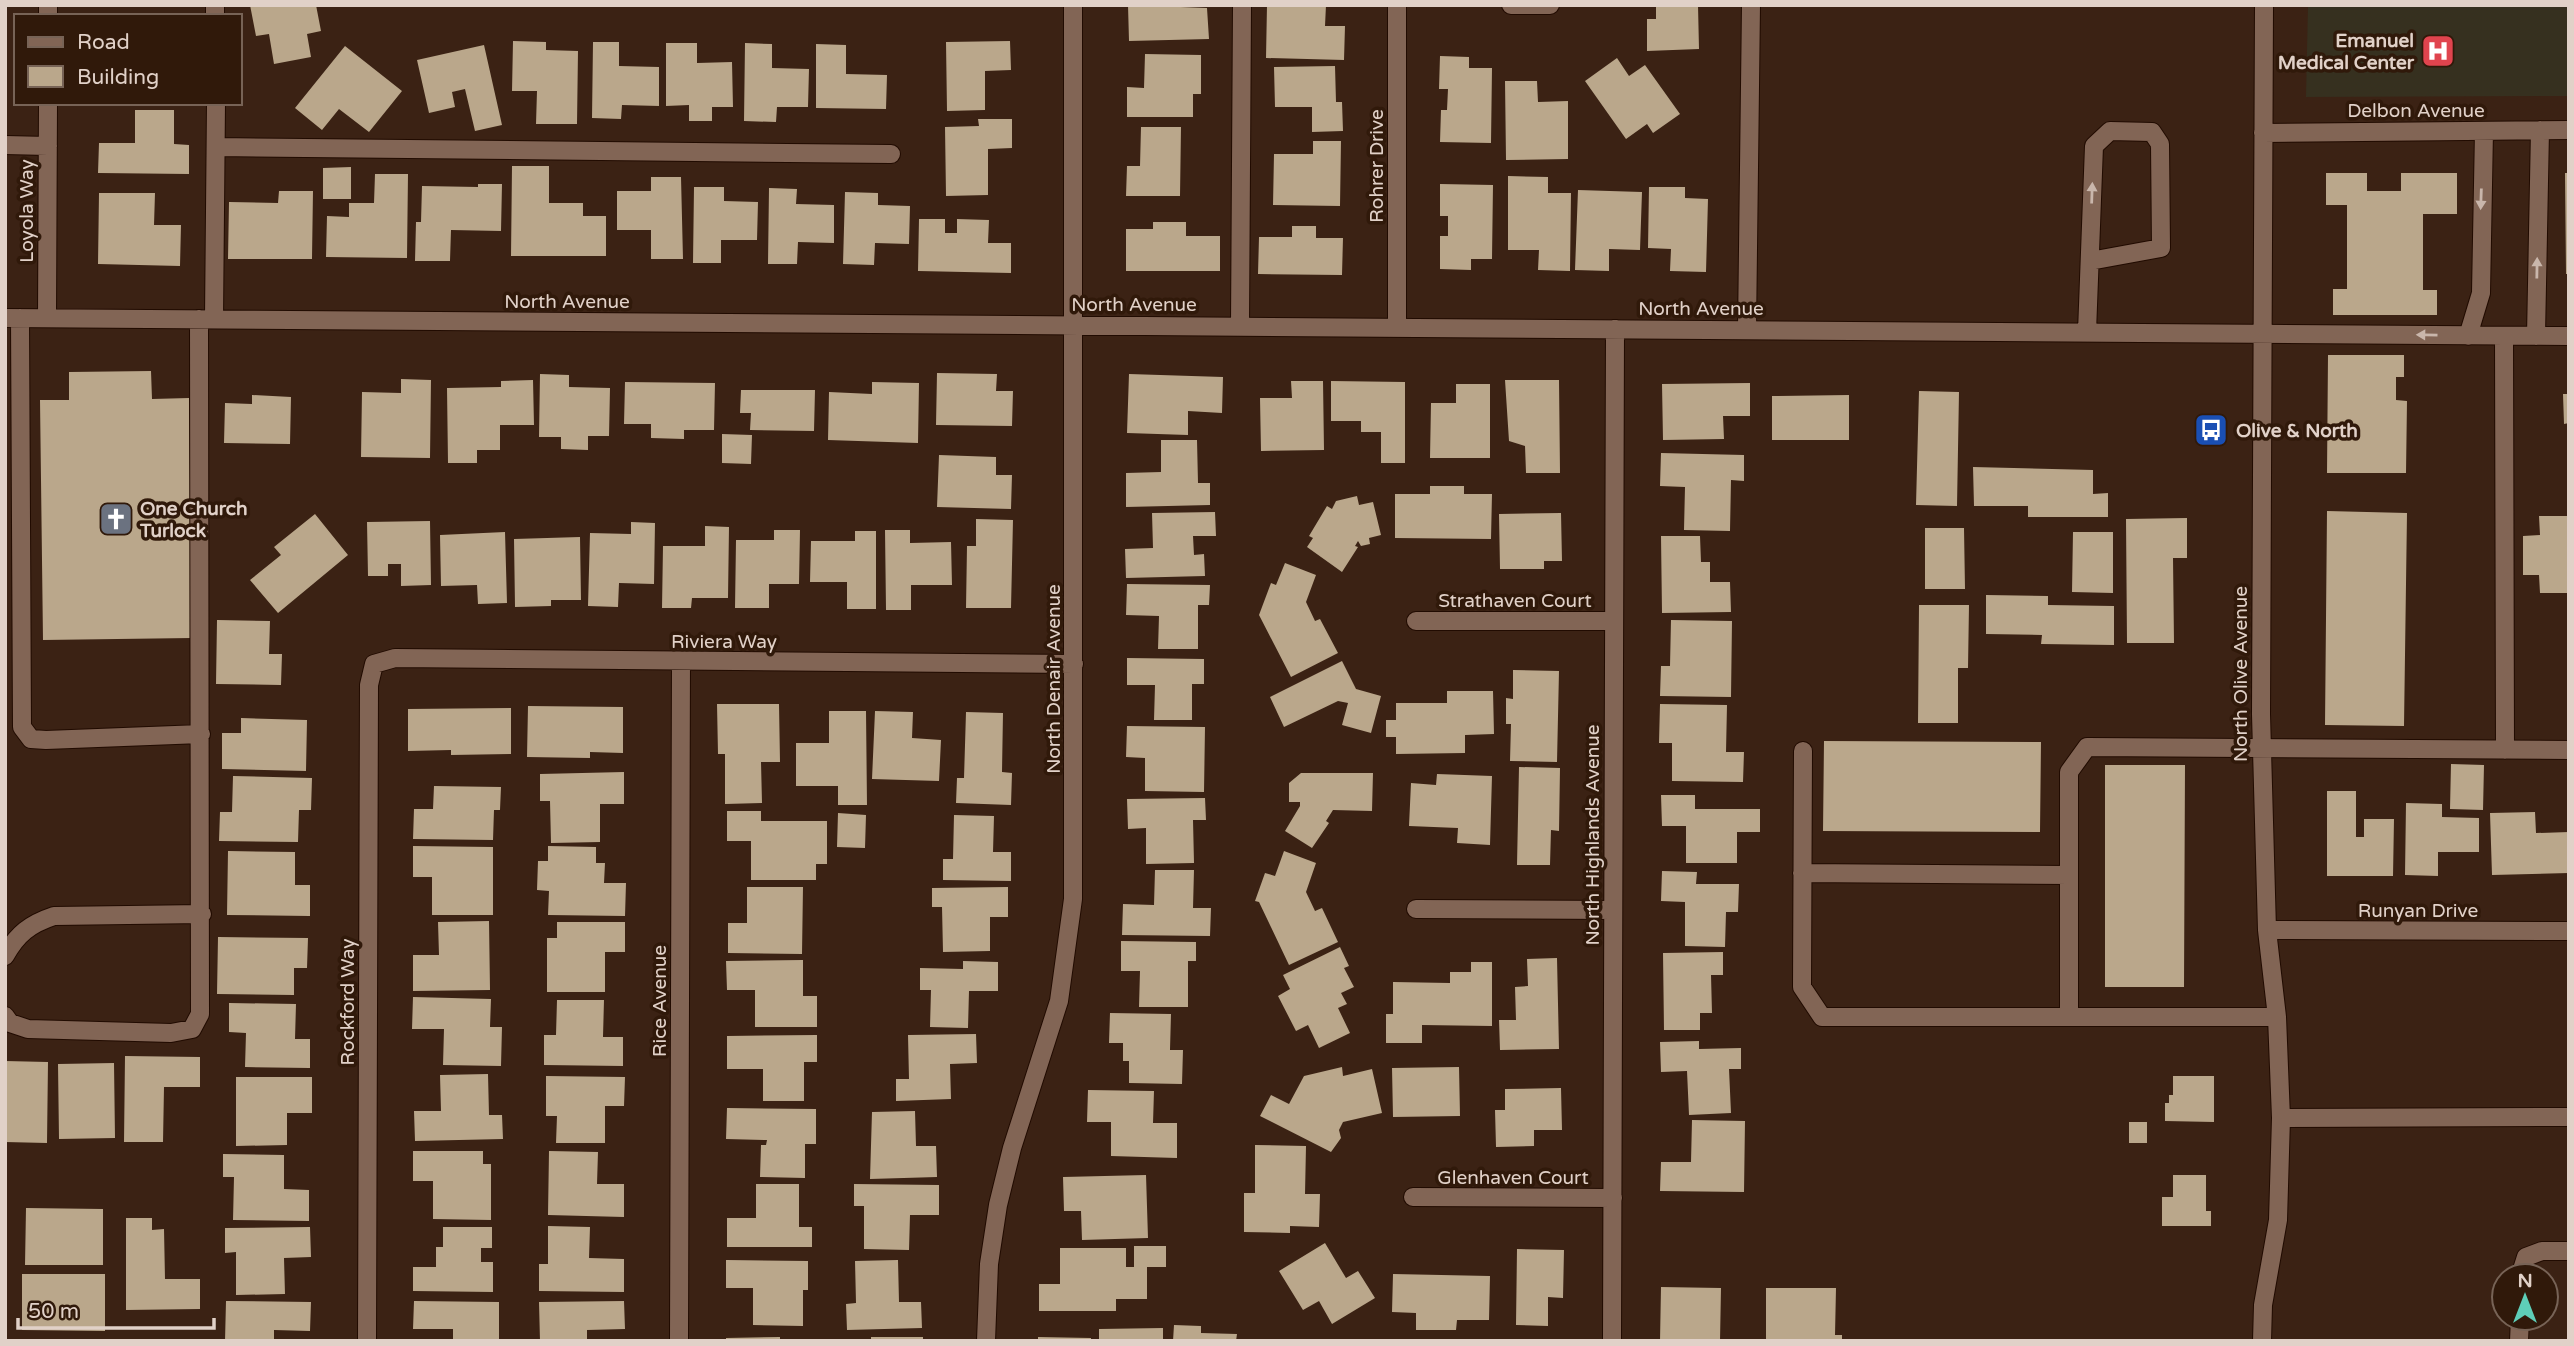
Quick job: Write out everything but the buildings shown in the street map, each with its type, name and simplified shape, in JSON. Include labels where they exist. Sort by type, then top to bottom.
[{"type":"street","name":"North Denair Avenue","points":[[986,1341],[988,1274],[998,1205],[1012,1148],[1051,1032],[1068,950],[1074,872],[1073,5]]},
{"type":"street","points":[[1240,326],[1242,5]]},
{"type":"street","name":"Rohrer Drive","points":[[1397,5],[1397,328]]},
{"type":"street","points":[[1511,5],[1549,5]]},
{"type":"street","points":[[1747,330],[1751,5]]},
{"type":"street","name":"North Olive Avenue","points":[[2262,1341],[2263,1305],[2278,1220],[2281,1118],[2277,1017],[2267,930],[2261,749],[2264,5]]},
{"type":"street","name":"Loyola Way","points":[[47,318],[48,105]]},
{"type":"street","points":[[5,1016],[10,1024],[27,1029],[171,1033],[192,1029],[200,1014],[206,319],[217,147],[216,105]]},
{"type":"street","name":"Delbon Avenue","points":[[2263,133],[2569,130]]},
{"type":"street","points":[[2087,332],[2094,146],[2110,131],[2152,132],[2160,144],[2161,248],[2090,261]]},
{"type":"street","points":[[2468,336],[2481,293],[2484,131]]},
{"type":"street","points":[[2536,336],[2540,131]]},
{"type":"street","points":[[5,145],[48,146]]},
{"type":"street","points":[[217,147],[891,154]]},
{"type":"street","name":"North Avenue","points":[[13,318],[2569,336]]},
{"type":"street","points":[[13,318],[22,727],[31,739],[46,740],[201,734]]},
{"type":"street","name":"North Highlands Avenue","points":[[1612,1341],[1615,329]]},
{"type":"street","points":[[2504,336],[2505,750]]},
{"type":"street","name":"Strathaven Court","points":[[1416,621],[1614,621]]},
{"type":"street","name":"Riviera Way","points":[[374,664],[395,657],[1074,664]]},
{"type":"street","name":"Rice Avenue","points":[[680,1341],[681,662]]},
{"type":"street","name":"Rockford Way","points":[[367,1341],[369,699],[370,674],[374,664]]},
{"type":"street","points":[[2069,1017],[2069,772],[2087,747],[2569,750]]},
{"type":"street","points":[[1803,751],[1802,987],[1822,1017],[2277,1017]]},
{"type":"street","points":[[1802,873],[2069,875]]},
{"type":"street","points":[[1416,909],[1613,910]]},
{"type":"street","points":[[5,956],[14,939],[33,923],[54,916],[202,914]]},
{"type":"street","name":"Runyan Drive","points":[[2267,930],[2569,931]]},
{"type":"street","points":[[2281,1118],[2569,1117]]},
{"type":"street","name":"Glenhaven Court","points":[[1413,1197],[1613,1198]]},
{"type":"street","points":[[2523,1262],[2533,1253],[2569,1251]]},
{"type":"shaded area","name":"Emanuel Medical Center","points":[[2308,5],[2569,5],[2569,96],[2306,97]]},
{"type":"place","name":"Emanuel Medical Center","points":[[2438,51]]},
{"type":"place","name":"Olive & North","points":[[2211,430]]},
{"type":"place","name":"One Church Turlock","points":[[116,519]]}]
